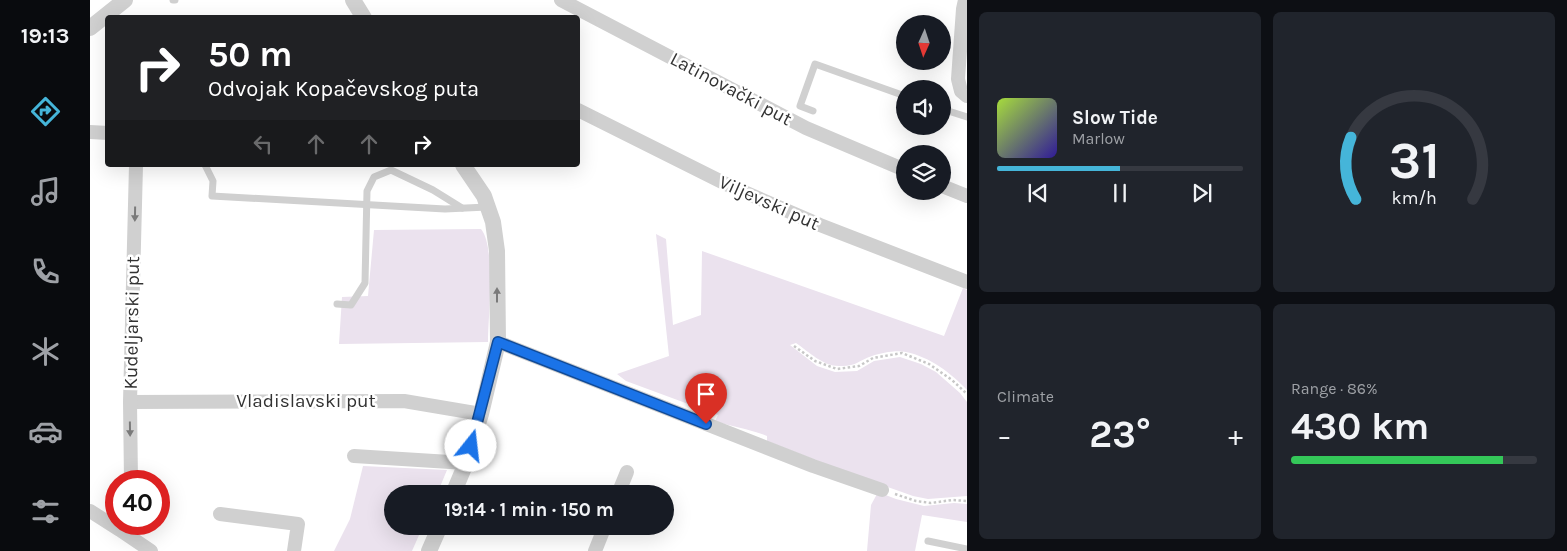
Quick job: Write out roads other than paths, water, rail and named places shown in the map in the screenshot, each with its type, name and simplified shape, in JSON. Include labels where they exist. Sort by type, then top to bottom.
[{"type":"street","points":[[353,0],[362,15]]},
{"type":"street","name":"Latinovački put","points":[[561,0],[806,128],[896,166]]},
{"type":"street","points":[[965,6],[958,79],[962,91],[967,96]]},
{"type":"street","points":[[90,28],[105,18]]},
{"type":"street","name":"Viljevski put","points":[[580,111],[728,185],[820,225],[967,282]]},
{"type":"street","points":[[90,132],[105,134]]},
{"type":"street","name":"Kudeljarski put","points":[[131,470],[130,402],[136,167]]},
{"type":"street","points":[[457,485],[466,463],[498,342],[497,251],[493,222],[484,196],[464,167]]},
{"type":"street","points":[[951,190],[967,196]]},
{"type":"street","points":[[498,342],[813,466],[882,490]]},
{"type":"street","name":"Vladislavski put","points":[[130,402],[404,401],[480,414]]},
{"type":"street","points":[[354,456],[466,463]]},
{"type":"street","points":[[622,485],[627,472]]},
{"type":"street","points":[[90,511],[105,518]]},
{"type":"street","points":[[220,514],[298,524],[294,551]]},
{"type":"street","points":[[131,535],[150,551]]},
{"type":"street","points":[[429,551],[436,535]]},
{"type":"street","points":[[595,551],[601,535]]},
{"type":"lane","points":[[813,111],[800,106],[815,64],[896,93]]},
{"type":"lane","points":[[951,112],[967,117]]},
{"type":"lane","points":[[206,167],[213,182],[212,196],[445,209],[488,207]]},
{"type":"lane","points":[[337,304],[351,305],[364,283],[367,191],[374,177],[391,170],[433,190],[462,208]]},
{"type":"lane","points":[[928,540],[967,549]]}]
